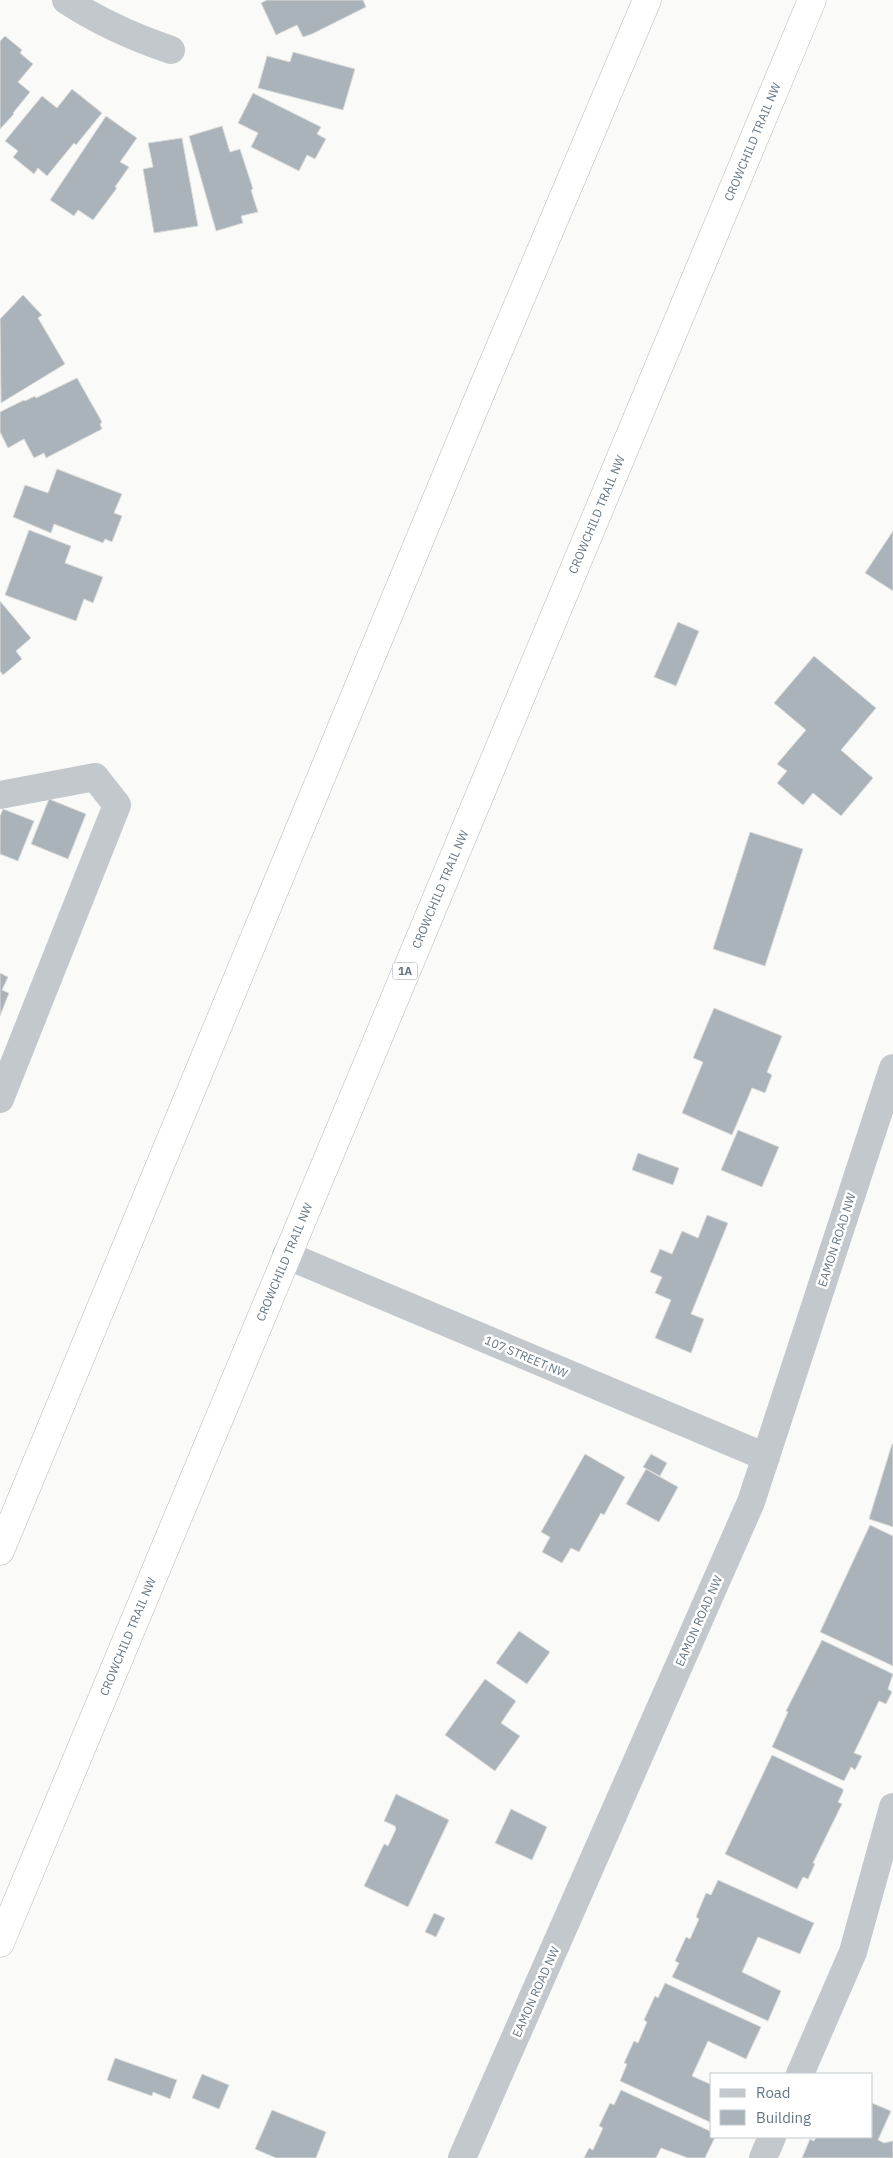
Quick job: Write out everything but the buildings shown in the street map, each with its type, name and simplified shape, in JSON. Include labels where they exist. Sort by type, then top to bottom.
[{"type":"highway","points":[[0,1551],[476,404],[647,0]]},
{"type":"highway","name":"CROWCHILD TRAIL NW","points":[[0,1943],[812,0]]},
{"type":"street","points":[[66,0],[89,16],[126,34],[171,50]]},
{"type":"street","points":[[0,795],[95,777],[117,805],[0,1099]]},
{"type":"street","name":"EAMON ROAD NW","points":[[462,2158],[751,1502],[893,1068]]},
{"type":"street","name":"107 STREET NW","points":[[286,1255],[766,1457]]},
{"type":"street","points":[[800,2073],[853,1952],[893,1807]]},
{"type":"street","points":[[763,2158],[772,2138]]}]
